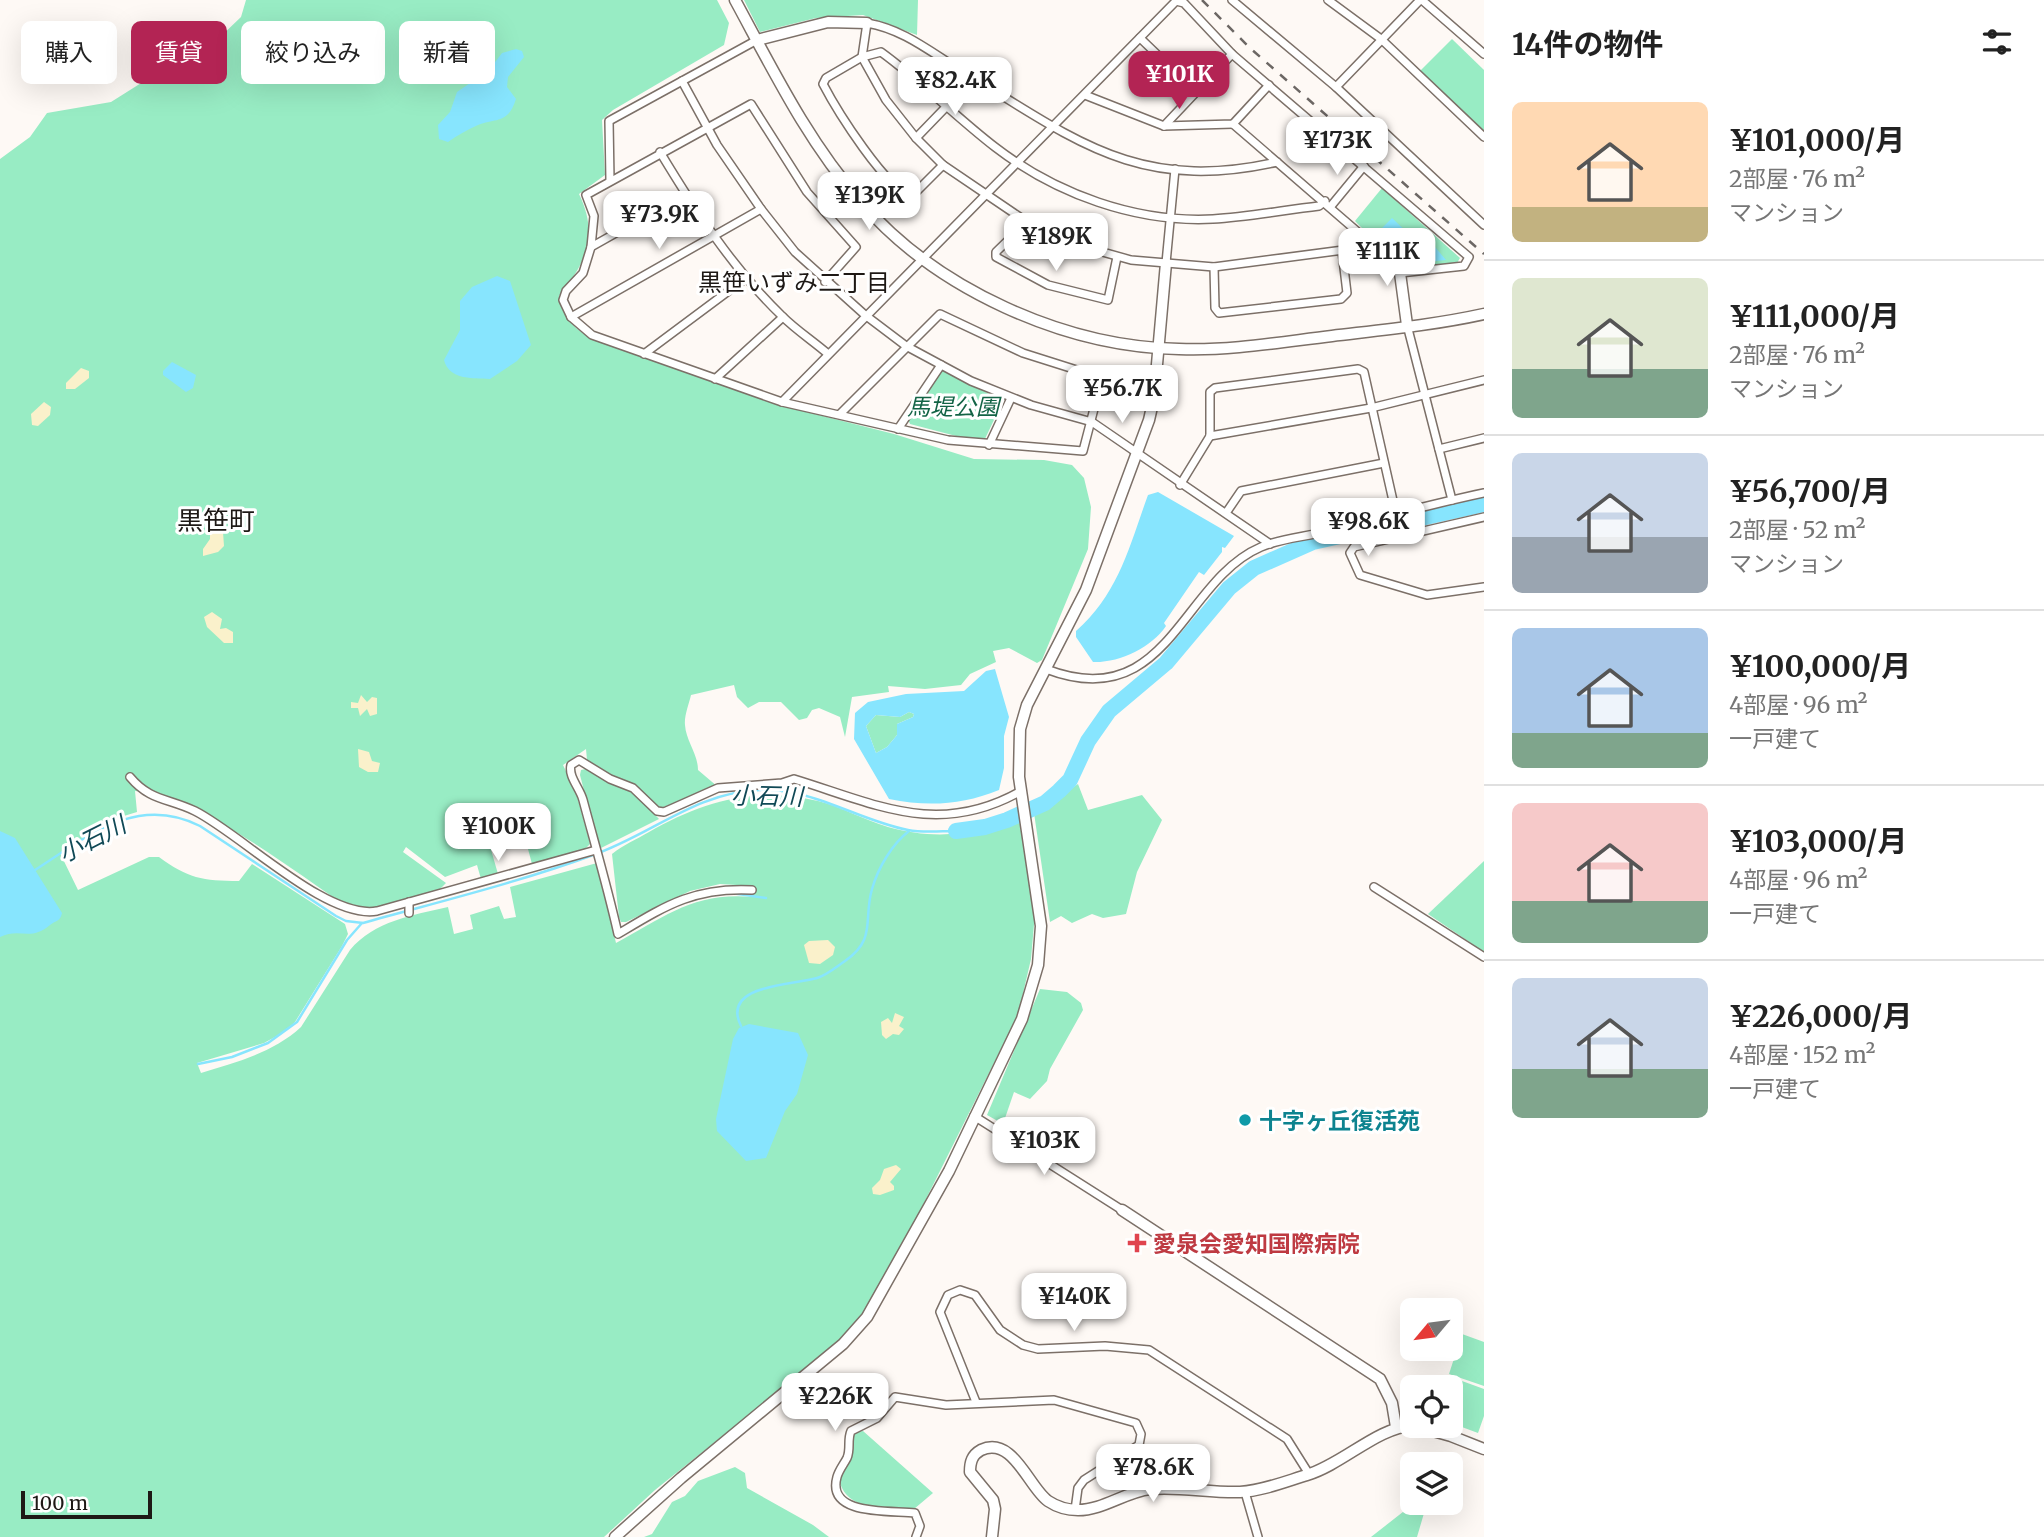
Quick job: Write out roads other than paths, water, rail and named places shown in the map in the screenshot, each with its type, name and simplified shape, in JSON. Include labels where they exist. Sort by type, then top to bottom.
[{"type":"street","points":[[735,0],[812,139],[836,172],[888,230],[959,283],[1030,318],[1082,334],[1159,348],[1227,348],[1484,314]]},
{"type":"street","points":[[1232,0],[1336,88],[1484,225]]},
{"type":"street","points":[[1328,0],[1381,40],[1484,137]]},
{"type":"street","points":[[1336,88],[1421,0],[1484,54]]},
{"type":"street","points":[[782,402],[1176,1],[1181,1],[1232,54],[1469,257],[1464,266],[1400,272]]},
{"type":"street","points":[[610,180],[609,121],[757,40],[828,22],[867,23],[898,31],[1053,127],[1105,155],[1143,166],[1213,172],[1278,162]]},
{"type":"street","points":[[867,23],[862,57],[886,100],[916,138],[943,165],[1027,222],[1067,242],[1117,257],[1214,267],[1374,246]]},
{"type":"street","points":[[1140,38],[1195,91]]},
{"type":"street","points":[[943,165],[913,195],[905,194],[842,120],[824,81],[862,57],[884,53],[945,108],[1018,164],[1080,196],[1135,213],[1217,219],[1319,206],[1328,204],[1364,166]]},
{"type":"street","points":[[1164,125],[1232,54]]},
{"type":"street","points":[[916,138],[974,78]]},
{"type":"street","points":[[682,81],[707,126],[761,209],[795,252],[825,282],[865,315],[906,346],[940,365],[1011,398],[1092,422],[1180,485],[1270,544]]},
{"type":"street","points":[[1233,124],[1269,85]]},
{"type":"street","points":[[1086,94],[1164,125],[1233,124],[1328,204],[1400,272],[1407,325],[1452,500]]},
{"type":"street","points":[[825,282],[856,247],[807,192],[751,104],[586,195],[594,216],[591,247],[583,273],[566,291],[563,300],[571,317],[592,335],[644,354],[782,402],[948,440],[1083,451],[1101,382],[1099,376],[1023,353],[944,314],[936,316],[840,414]]},
{"type":"street","points":[[660,152],[685,194],[747,278],[783,317],[828,354]]},
{"type":"street","points":[[615,1537],[681,1478],[834,1352],[867,1317],[949,1171],[1022,1019],[1038,965],[1041,926],[1021,791],[1017,746],[1020,729],[1027,705],[1086,590],[1154,398],[1175,169]]},
{"type":"street","points":[[591,247],[685,194]]},
{"type":"street","points":[[571,317],[761,209]]},
{"type":"street","points":[[1027,222],[996,252],[996,257],[1048,285],[1102,301],[1108,300],[1117,257]]},
{"type":"street","points":[[1214,267],[1215,308],[1219,313],[1341,299],[1347,293],[1342,251]]},
{"type":"street","points":[[644,354],[747,278]]},
{"type":"street","points":[[715,379],[783,317]]},
{"type":"street","points":[[898,429],[940,365]]},
{"type":"street","points":[[1180,485],[1210,436],[1210,392],[1215,388],[1358,369],[1364,372],[1396,514]]},
{"type":"street","points":[[1210,436],[1371,408],[1484,380]]},
{"type":"street","points":[[989,445],[1011,398]]},
{"type":"street","points":[[1439,449],[1484,438]]},
{"type":"street","points":[[1226,513],[1241,491],[1384,463]]},
{"type":"street","points":[[1046,669],[1090,678],[1117,675],[1128,670],[1161,648],[1175,634],[1228,569],[1241,558],[1270,544],[1484,493]]},
{"type":"street","points":[[1484,517],[1354,547],[1350,553],[1360,575],[1427,595],[1484,587]]},
{"type":"street","points":[[752,890],[720,889],[691,895],[618,934],[580,791],[570,774],[571,765],[579,760],[633,788],[657,811],[664,812],[718,788],[782,783],[794,779],[886,810],[934,816],[974,811],[1000,803],[1021,791]]},
{"type":"street","points":[[130,776],[148,795],[195,811],[327,899],[349,910],[370,912],[409,907],[597,853]]},
{"type":"street","points":[[1374,887],[1484,957]]},
{"type":"street","points":[[974,1116],[1380,1380],[1392,1403],[1396,1427]]},
{"type":"street","points":[[976,1402],[940,1312],[948,1295],[960,1290],[975,1295],[999,1330],[1023,1345],[1038,1349],[1105,1346],[1149,1350],[1287,1439],[1309,1474]]},
{"type":"street","points":[[915,1537],[920,1526],[915,1513],[857,1509],[840,1496],[836,1479],[848,1456],[851,1431],[877,1418],[895,1397],[936,1404],[1054,1399],[1136,1423],[1141,1434],[1139,1445],[1084,1480],[1078,1488],[1075,1510]]},
{"type":"street","points":[[992,1537],[995,1509],[993,1500],[970,1472],[970,1461],[977,1452],[987,1448],[1006,1452],[1015,1459],[1037,1492],[1048,1501],[1075,1510],[1089,1509],[1148,1489],[1245,1492],[1331,1465],[1400,1427]]},
{"type":"street","points":[[1451,1438],[1484,1449]]},
{"type":"street","points":[[1245,1492],[1258,1537]]},
{"type":"water","points":[[516,49],[522,51],[524,57],[508,77],[507,87],[516,99],[509,113],[501,119],[474,127],[448,142],[439,139],[438,125],[450,112],[457,92],[469,84],[495,84],[495,62],[502,53]]},
{"type":"water","points":[[1392,218],[1413,238],[1435,247],[1446,260],[1405,264],[1379,231]]},
{"type":"water","points":[[497,276],[510,281],[531,345],[517,361],[490,379],[456,375],[444,360],[460,330],[460,301],[472,287]]},
{"type":"water","points":[[172,362],[196,375],[193,388],[186,392],[163,375],[163,371]]},
{"type":"water","points":[[1158,492],[1234,536],[1225,548],[1222,547],[1222,552],[1204,575],[1199,572],[1164,623],[1166,626],[1160,634],[1134,653],[1113,660],[1093,662],[1076,637],[1076,631],[1091,616],[1113,585],[1148,495]]},
{"type":"water","points":[[995,669],[1009,717],[1004,736],[1004,768],[999,790],[958,802],[917,803],[889,799],[854,739],[855,713],[868,702],[906,694],[964,691],[986,671]],"holes":[[[909,712],[914,714],[897,724],[897,735],[887,747],[876,753],[866,726],[876,715],[900,717]]]},
{"type":"water","points":[[0,831],[15,838],[62,913],[59,919],[37,933],[13,933],[0,937]]},
{"type":"water","points":[[749,1024],[798,1033],[808,1055],[797,1094],[785,1111],[766,1158],[746,1161],[717,1131],[716,1119],[733,1039],[739,1028]]},
{"type":"waterway","name":"小石川","points":[[956,831],[985,827],[1007,820],[1045,803],[1059,791],[1070,780],[1088,741],[1109,711],[1166,663],[1229,588],[1254,568],[1313,542],[1484,504]]},
{"type":"waterway","name":"小石川","points":[[35,870],[74,844],[114,823],[134,817],[177,817],[200,826],[336,916],[346,921],[363,923],[565,865],[614,847],[694,806],[737,793],[760,790],[799,794],[908,830],[956,831]]},
{"type":"waterway","points":[[741,1026],[737,1012],[741,1002],[750,994],[777,985],[821,977],[855,953],[865,937],[872,889],[878,873],[891,850],[909,831]]},
{"type":"waterway","points":[[731,893],[766,898]]},
{"type":"waterway","points":[[198,1064],[232,1057],[268,1043],[297,1022],[347,940],[362,923]]},
{"type":"railway","points":[[1202,0],[1250,48],[1484,254]]},
{"type":"place","name":"十字ヶ丘復活苑","points":[[1245,1120]]},
{"type":"place","name":"愛泉会愛知国際病院","points":[[1137,1243]]},
{"type":"district","name":"黒笹いずみ二丁目","points":[[794,282]]},
{"type":"district","name":"黒笹町","points":[[216,520]]},
{"type":"park label","name":"馬堤公園","points":[[953,406]]}]
